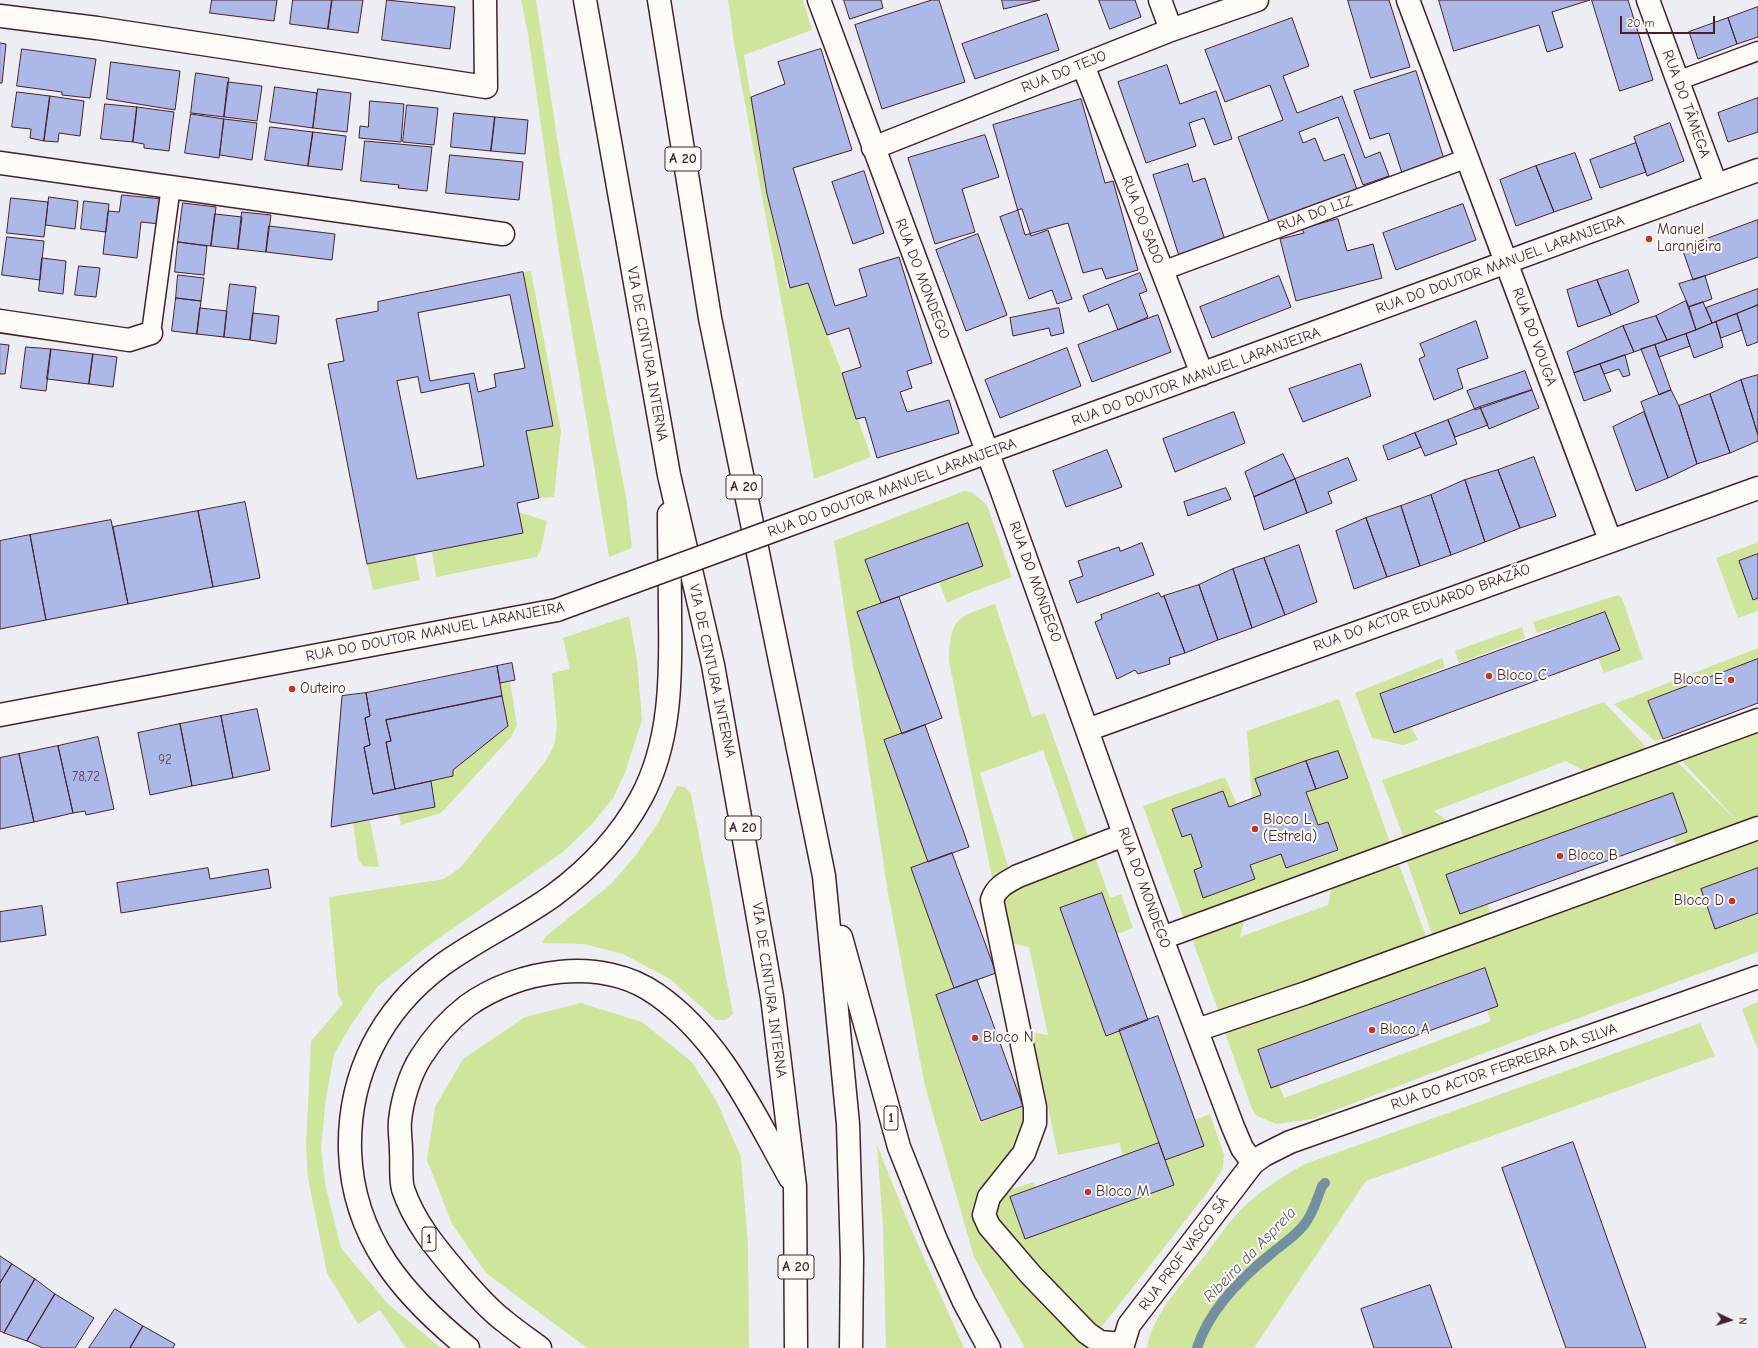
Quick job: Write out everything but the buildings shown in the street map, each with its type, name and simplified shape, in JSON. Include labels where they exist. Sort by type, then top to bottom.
[{"type":"main road","points":[[0,16],[181,33],[486,87],[485,0]]},
{"type":"main road","name":"VIA DE CINTURA INTERNA","points":[[585,0],[669,475],[714,665],[750,864],[772,997],[795,1186],[796,1348]]},
{"type":"main road","name":"A 20","points":[[659,0],[710,318],[824,876],[848,1124],[852,1258],[851,1348]]},
{"type":"main road","name":"RUA DO MONDEGO","points":[[819,0],[988,453],[1162,938],[1233,1127],[1242,1148],[1253,1164]]},
{"type":"main road","points":[[1160,0],[1171,30]]},
{"type":"main road","name":"RUA DO TEJO","points":[[873,148],[1171,30],[1257,0]]},
{"type":"main road","name":"RUA DO VOUGA","points":[[1408,0],[1610,540]]},
{"type":"main road","name":"RUA DO TÂMEGA","points":[[1648,0],[1716,185]]},
{"type":"main road","name":"RUA DO SADO","points":[[1083,65],[1202,374]]},
{"type":"main road","points":[[0,163],[503,234]]},
{"type":"main road","name":"RUA DO DOUTOR MANUEL LARANJEIRA","points":[[0,714],[558,610],[1506,264],[1758,170]]},
{"type":"main road","points":[[0,322],[129,340],[151,333]]},
{"type":"main road","points":[[468,1348],[430,1315],[408,1292],[388,1267],[369,1233],[356,1200],[351,1165],[350,1129],[355,1097],[363,1066],[377,1036],[395,1008],[418,985],[443,964],[554,895],[580,874],[605,850],[625,825],[642,797],[655,764],[666,718],[670,665],[669,475]]},
{"type":"main road","name":"RUA DO ACTOR EDUARDO BRAZÃO","points":[[1087,730],[1610,540],[1758,488]]},
{"type":"main road","points":[[1162,938],[1758,720]]},
{"type":"main road","points":[[1197,1030],[1306,993],[1758,828]]},
{"type":"main road","points":[[1122,1346],[1100,1342],[1087,1333],[1027,1270],[989,1226],[984,1215],[989,1197],[1024,1153],[1035,1123],[1035,1106],[992,900],[994,894],[1018,876],[1124,835]]},
{"type":"main road","name":"1","points":[[824,876],[899,1147],[936,1240],[964,1302],[989,1348]]},
{"type":"main road","name":"1","points":[[540,1348],[502,1319],[483,1302],[437,1250],[415,1218],[402,1187],[400,1122],[407,1089],[420,1058],[441,1030],[467,1006],[498,988],[541,974],[572,972],[605,973],[638,984],[654,993],[680,1012],[702,1034],[737,1084],[795,1186]]},
{"type":"main road","name":"RUA DO ACTOR FERREIRA DA SILVA","points":[[1253,1164],[1264,1155],[1290,1142],[1758,977]]},
{"type":"main road","name":"RUA PROF VASCO SÁ","points":[[1122,1346],[1129,1325],[1253,1164]]},
{"type":"lane","points":[[1677,81],[1758,51]]},
{"type":"lane","name":"RUA DO LIZ","points":[[1162,270],[1468,158]]},
{"type":"lane","points":[[151,333],[171,186]]},
{"type":"green space","points":[[521,0],[536,0],[560,157],[626,497],[632,548],[609,557],[560,259],[528,34]]},
{"type":"green space","points":[[728,0],[803,0],[812,30],[744,55],[767,194],[788,289],[808,283],[842,373],[871,457],[814,479],[735,49]]},
{"type":"green space","points":[[531,271],[561,431],[554,497],[539,498],[526,431],[553,426],[523,272]]},
{"type":"green space","points":[[964,491],[973,493],[987,505],[1012,577],[947,603],[939,582],[983,566],[968,523],[865,560],[881,603],[858,612],[902,734],[884,740],[928,862],[911,868],[954,988],[936,995],[980,1123],[1022,1106],[1014,1081],[1021,1079],[1028,1106],[1021,1139],[980,1201],[1086,1348],[1025,1348],[974,1257],[925,1086],[888,893],[834,541]]},
{"type":"green space","points":[[519,512],[547,521],[541,549],[537,557],[436,577],[432,552],[523,533]]},
{"type":"green space","points":[[1758,542],[1758,554],[1739,561],[1758,598],[1758,611],[1738,618],[1716,558]]},
{"type":"green space","points":[[415,555],[420,580],[373,590],[367,564]]},
{"type":"green space","points":[[1618,595],[1622,598],[1643,659],[1604,673],[1598,658],[1620,650],[1605,612],[1537,633],[1533,622]]},
{"type":"green space","points":[[995,604],[1032,717],[1045,713],[1089,839],[1075,843],[1043,750],[980,773],[1009,869],[997,875],[993,883],[949,661],[951,636],[958,621],[972,612]]},
{"type":"green space","points":[[629,616],[637,660],[642,720],[625,773],[613,798],[592,824],[563,852],[429,945],[378,986],[351,1025],[334,1054],[326,1098],[321,1147],[325,1184],[341,1248],[388,1304],[441,1348],[406,1348],[380,1310],[358,1324],[327,1273],[308,1178],[306,1146],[311,1041],[343,1004],[338,994],[329,897],[444,879],[460,868],[545,762],[554,746],[557,726],[552,673],[570,669],[563,638]]},
{"type":"green space","points":[[1522,627],[1525,638],[1459,663],[1455,651]]},
{"type":"green space","points":[[1758,648],[1758,659],[1649,701],[1663,739],[1655,741],[1614,704]]},
{"type":"green space","points":[[1442,658],[1445,667],[1380,694],[1411,727],[1418,740],[1403,745],[1372,738],[1355,693]]},
{"type":"green space","points":[[510,681],[517,725],[511,737],[441,813],[401,825],[399,814],[435,807],[431,781],[453,776],[453,770],[502,696],[500,683]]},
{"type":"green space","points":[[1339,699],[1391,845],[1184,919],[1143,806],[1222,778],[1226,779],[1236,803],[1229,807],[1223,791],[1172,809],[1182,836],[1191,834],[1202,867],[1194,870],[1203,896],[1254,880],[1250,865],[1281,854],[1286,868],[1339,851],[1328,822],[1318,825],[1306,792],[1348,778],[1338,751],[1255,779],[1261,795],[1252,798],[1247,731]]},
{"type":"green space","points":[[1604,702],[1647,748],[1584,771],[1566,761],[1434,811],[1449,822],[1404,838],[1382,780]]},
{"type":"green space","points":[[1758,720],[1758,952],[1508,1044],[1312,1119],[1276,1124],[1257,1116],[1252,1109],[1221,1021],[1436,946],[1403,850],[1668,753],[1739,823],[1673,751]],"holes":[[[1673,837],[1681,856],[1494,924],[1487,904]],[[1485,968],[1498,1005],[1487,1010],[1491,1021],[1284,1098],[1279,1085],[1271,1087],[1258,1050]]]},
{"type":"green space","points":[[677,786],[685,787],[691,794],[733,1014],[726,1020],[716,1020],[670,979],[623,954],[584,944],[542,943],[545,937],[610,885],[636,855],[658,823]]},
{"type":"green space","points":[[370,820],[379,867],[363,866],[358,859],[353,823]]},
{"type":"green space","points":[[1095,857],[1110,898],[1121,894],[1133,928],[1117,934],[1102,893],[1060,908],[1106,1035],[1119,1030],[1159,1143],[1123,1156],[1119,1143],[1058,1155],[1035,1047],[1030,1032],[1048,1035],[1029,947],[1011,943],[1002,900],[1012,889]]},
{"type":"green space","points":[[1398,862],[1428,941],[1220,1015],[1191,936],[1245,917],[1240,937],[1328,905],[1332,885]]},
{"type":"green space","points":[[1758,1002],[1758,1050],[1742,1009]]},
{"type":"green space","points":[[581,1003],[642,1022],[692,1062],[717,1102],[741,1157],[748,1245],[749,1348],[587,1348],[486,1273],[452,1224],[427,1160],[435,1107],[463,1059],[525,1017]]},
{"type":"green space","points":[[1700,1023],[1715,1056],[1366,1181],[1254,1348],[1147,1348],[1155,1323],[1169,1300],[1229,1223],[1246,1205],[1270,1185],[1296,1169],[1305,1164]]},
{"type":"green space","points":[[1210,1114],[1224,1155],[1223,1168],[1210,1189],[1107,1320],[1102,1326],[1093,1328],[996,1221],[993,1207],[1003,1192],[1034,1182],[1036,1188],[1010,1197],[1025,1239],[1174,1185],[1165,1160],[1204,1146],[1195,1120]]},
{"type":"green space","points":[[877,1145],[908,1222],[964,1348],[886,1348],[883,1227]]},
{"type":"waterway","name":"Ribeira da Asprela","points":[[1197,1348],[1202,1334],[1210,1320],[1228,1295],[1249,1273],[1304,1225],[1312,1211],[1322,1186],[1325,1183]]},
{"type":"place","name":"Manuel Laranjeira","points":[[1649,239]]},
{"type":"place","name":"Bloco C","points":[[1489,676]]},
{"type":"place","name":"Bloco E","points":[[1731,680]]},
{"type":"place","name":"Outeiro","points":[[292,689]]},
{"type":"place","name":"Bloco L (Estrela)","points":[[1255,829]]},
{"type":"place","name":"Bloco B","points":[[1560,856]]},
{"type":"place","name":"Bloco D","points":[[1732,901]]},
{"type":"place","name":"Bloco A","points":[[1372,1030]]},
{"type":"place","name":"Bloco N","points":[[975,1038]]},
{"type":"place","name":"Bloco M","points":[[1088,1192]]}]
